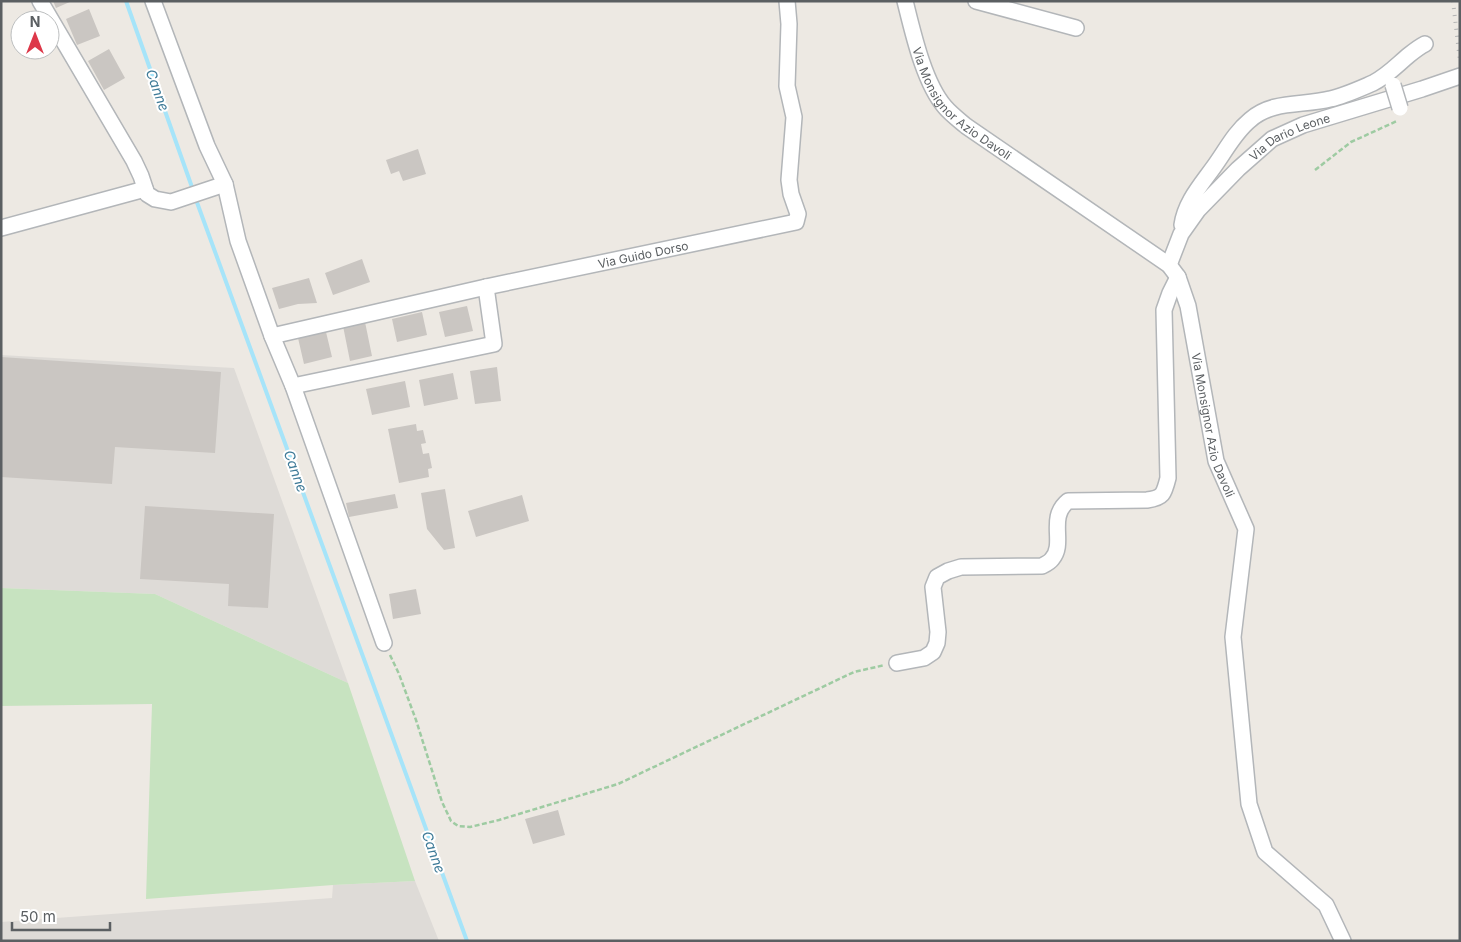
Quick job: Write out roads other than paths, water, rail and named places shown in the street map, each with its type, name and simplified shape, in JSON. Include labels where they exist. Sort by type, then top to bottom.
[{"type":"street","points":[[40,1],[134,161],[147,194],[155,199],[171,202],[225,184]]},
{"type":"street","points":[[152,1],[207,146],[225,184],[238,241],[272,336],[294,386],[384,643]]},
{"type":"street","name":"Via Guido Dorso","points":[[272,336],[486,287],[796,222],[798,214],[791,194],[789,180],[794,117],[787,86],[789,24],[787,1]]},
{"type":"street","name":"Via Monsignor Azio Davoli","points":[[905,1],[916,44],[930,83],[945,107],[966,126],[1169,264],[1178,277],[1188,306],[1216,461],[1246,529],[1233,637],[1249,804],[1265,852],[1326,905],[1343,941]]},
{"type":"street","points":[[976,1],[1076,28]]},
{"type":"street","points":[[1181,234],[1189,202],[1236,134],[1251,119],[1268,108],[1330,99],[1375,82],[1391,79],[1409,54],[1424,44]]},
{"type":"street","name":"Via Dario Leone","points":[[1169,264],[1181,234],[1198,210],[1238,169],[1272,139],[1302,125],[1460,76]]},
{"type":"street","points":[[1391,79],[1400,110]]},
{"type":"street","points":[[1,228],[145,189]]},
{"type":"street","points":[[896,663],[924,658],[933,652],[937,643],[938,632],[933,587],[937,577],[961,567],[1042,566],[1052,560],[1057,550],[1057,518],[1061,506],[1068,500],[1147,500],[1158,498],[1165,490],[1168,478],[1164,310],[1178,277]]},
{"type":"street","points":[[294,386],[494,344],[486,287]]},
{"type":"waterway","name":"Canne","points":[[126,1],[193,190]]},
{"type":"waterway","name":"Canne","points":[[195,197],[467,941]]},
{"type":"railway","points":[[1453,1],[1460,61]]}]
